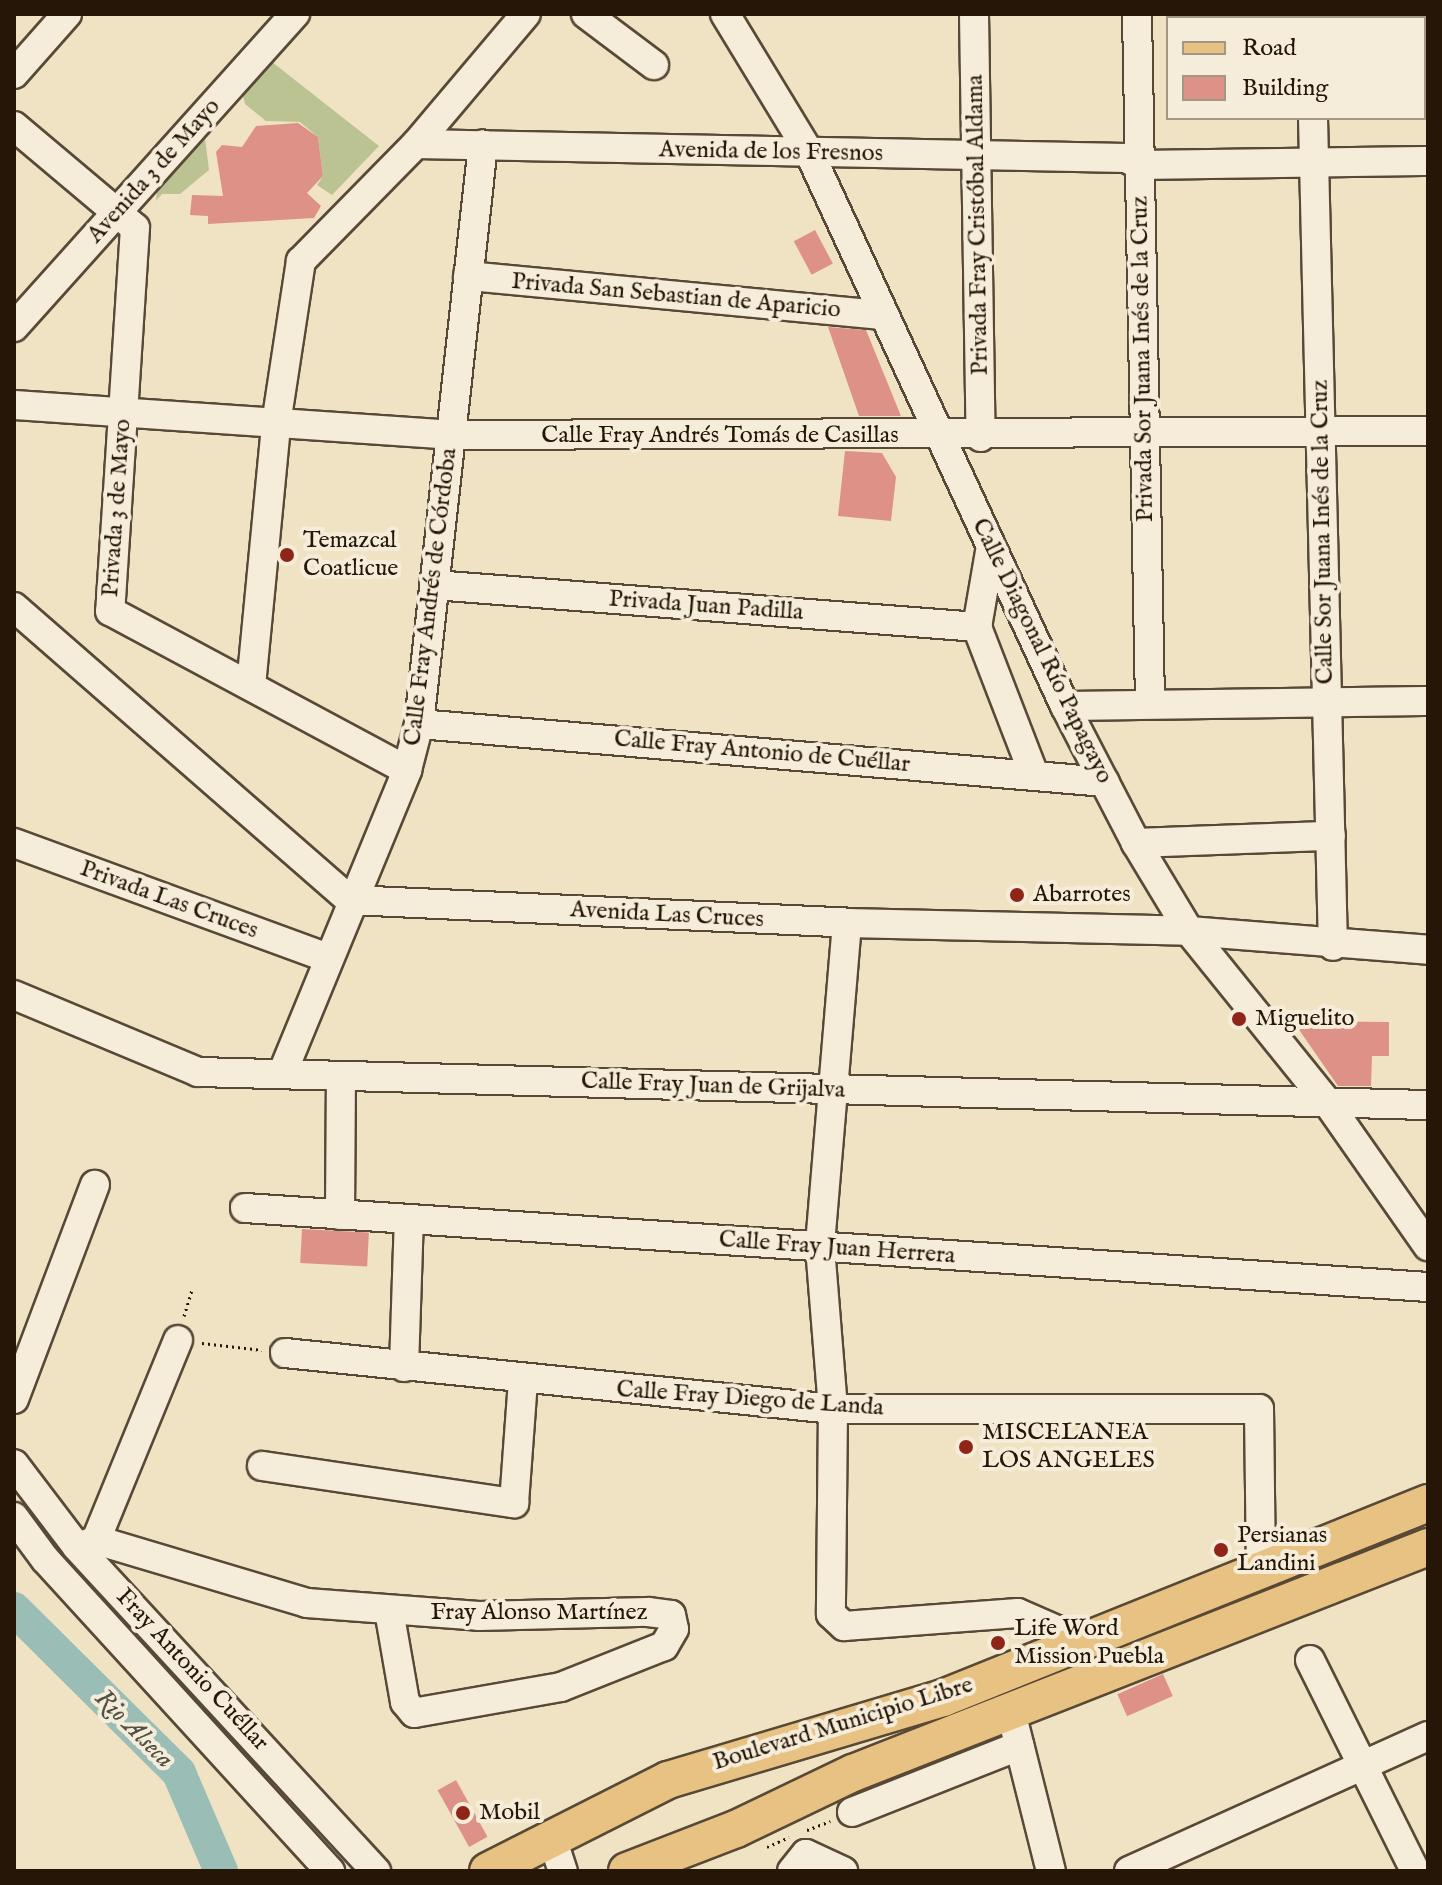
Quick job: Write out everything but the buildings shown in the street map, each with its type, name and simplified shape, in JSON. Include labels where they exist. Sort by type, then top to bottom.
[{"type":"main road","name":"Boulevard Municipio Libre","points":[[488,1871],[558,1856],[681,1775],[943,1698],[1428,1503]]},
{"type":"main road","name":"Boulevard Municipio Libre","points":[[627,1871],[1011,1710],[1428,1547]]},
{"type":"street","points":[[14,74],[67,14]]},
{"type":"street","name":"Avenida 3 de Mayo","points":[[14,327],[295,14]]},
{"type":"street","points":[[251,686],[276,424],[301,261],[416,144],[526,14]]},
{"type":"street","points":[[586,14],[654,65]]},
{"type":"street","name":"Calle Diagonal Río Papagayo","points":[[725,14],[810,154],[1065,706],[1136,843],[1189,931],[1327,1102],[1428,1246]]},
{"type":"street","name":"Privada Fray Cristóbal Aldama","points":[[974,14],[981,437]]},
{"type":"street","name":"Privada Sor Juana Inés de la Cruz","points":[[1137,14],[1135,158],[1146,435],[1150,704]]},
{"type":"street","name":"Calle Sor Juana Inés de la Cruz","points":[[1313,120],[1333,946]]},
{"type":"street","name":"Privada 3 de Mayo","points":[[14,126],[135,228],[110,611],[407,770]]},
{"type":"street","name":"Avenida de los Fresnos","points":[[416,144],[1135,158],[1314,155],[1428,147]]},
{"type":"street","name":"Calle Fray Andrés de Córdoba","points":[[282,1074],[325,957],[407,770],[419,724],[483,145]]},
{"type":"street","name":"Avenida de los Fresnos","points":[[1314,155],[1428,161]]},
{"type":"street","name":"Privada San Sebastian de Aparicio","points":[[468,276],[884,315]]},
{"type":"street","name":"Calle Fray Andrés Tomás de Casillas","points":[[14,405],[123,417],[451,435],[981,437],[1428,431]]},
{"type":"street","points":[[991,546],[977,627],[1034,775]]},
{"type":"street","name":"Privada Juan Padilla","points":[[434,585],[977,627]]},
{"type":"street","points":[[14,607],[350,900]]},
{"type":"street","points":[[1065,706],[1428,701]]},
{"type":"street","name":"Calle Fray Antonio de Cuéllar","points":[[419,724],[1105,782]]},
{"type":"street","points":[[1136,843],[1331,836]]},
{"type":"street","name":"Privada Las Cruces","points":[[14,843],[325,957]]},
{"type":"street","name":"Avenida Las Cruces","points":[[350,900],[847,923],[1189,931],[1333,946],[1428,950]]},
{"type":"street","points":[[847,923],[820,1247],[833,1409],[834,1621],[844,1626],[1018,1613],[1082,1641]]},
{"type":"street","name":"Calle Fray Juan de Grijalva","points":[[14,995],[198,1072],[1428,1105]]},
{"type":"street","points":[[340,1215],[341,1076]]},
{"type":"street","points":[[14,1399],[95,1185]]},
{"type":"street","name":"Calle Fray Juan Herrera","points":[[245,1208],[1428,1287]]},
{"type":"street","points":[[404,1367],[409,1220]]},
{"type":"street","points":[[178,1340],[87,1544],[307,1603],[389,1610]]},
{"type":"street","name":"Calle Fray Diego de Landa","points":[[285,1353],[523,1381],[833,1409],[1259,1409],[1261,1571]]},
{"type":"street","points":[[262,1466],[514,1503],[523,1381]]},
{"type":"street","name":"Fray Antonio Cuéllar","points":[[14,1464],[376,1871]]},
{"type":"street","name":"Fray Antonio Cuéllar","points":[[14,1517],[45,1559],[330,1871]]},
{"type":"street","name":"Fray Alonso Martínez","points":[[389,1610],[479,1616],[648,1612],[671,1615],[674,1629],[664,1646],[561,1687],[414,1713],[405,1702],[389,1610]]},
{"type":"street","points":[[1310,1660],[1415,1871]]},
{"type":"street","points":[[1011,1710],[1051,1871]]},
{"type":"street","points":[[1129,1871],[1363,1762],[1428,1736]]},
{"type":"street","points":[[852,1812],[1019,1746]]},
{"type":"street","points":[[799,1863],[843,1871]]},
{"type":"path","points":[[192,1289],[178,1340],[285,1353]]},
{"type":"path","points":[[765,1847],[852,1812]]},
{"type":"green space","points":[[272,62],[379,146],[332,195],[317,185],[323,176],[318,137],[300,122],[266,121],[245,104],[243,96]]},
{"type":"green space","points":[[205,138],[209,170],[180,194],[162,194],[156,201],[157,192]]},
{"type":"waterway","name":"Rio Alseca","points":[[14,1609],[179,1773],[221,1871]]},
{"type":"place","name":"Temazcal Coatlicue","points":[[287,555]]},
{"type":"place","name":"Abarrotes","points":[[1017,895]]},
{"type":"place","name":"Miguelito","points":[[1239,1019]]},
{"type":"place","name":"MISCELANEA LOS ANGELES","points":[[966,1447]]},
{"type":"place","name":"Persianas Landini","points":[[1221,1550]]},
{"type":"place","name":"Life Word Mission Puebla","points":[[998,1643]]},
{"type":"place","name":"Mobil","points":[[463,1813]]}]
